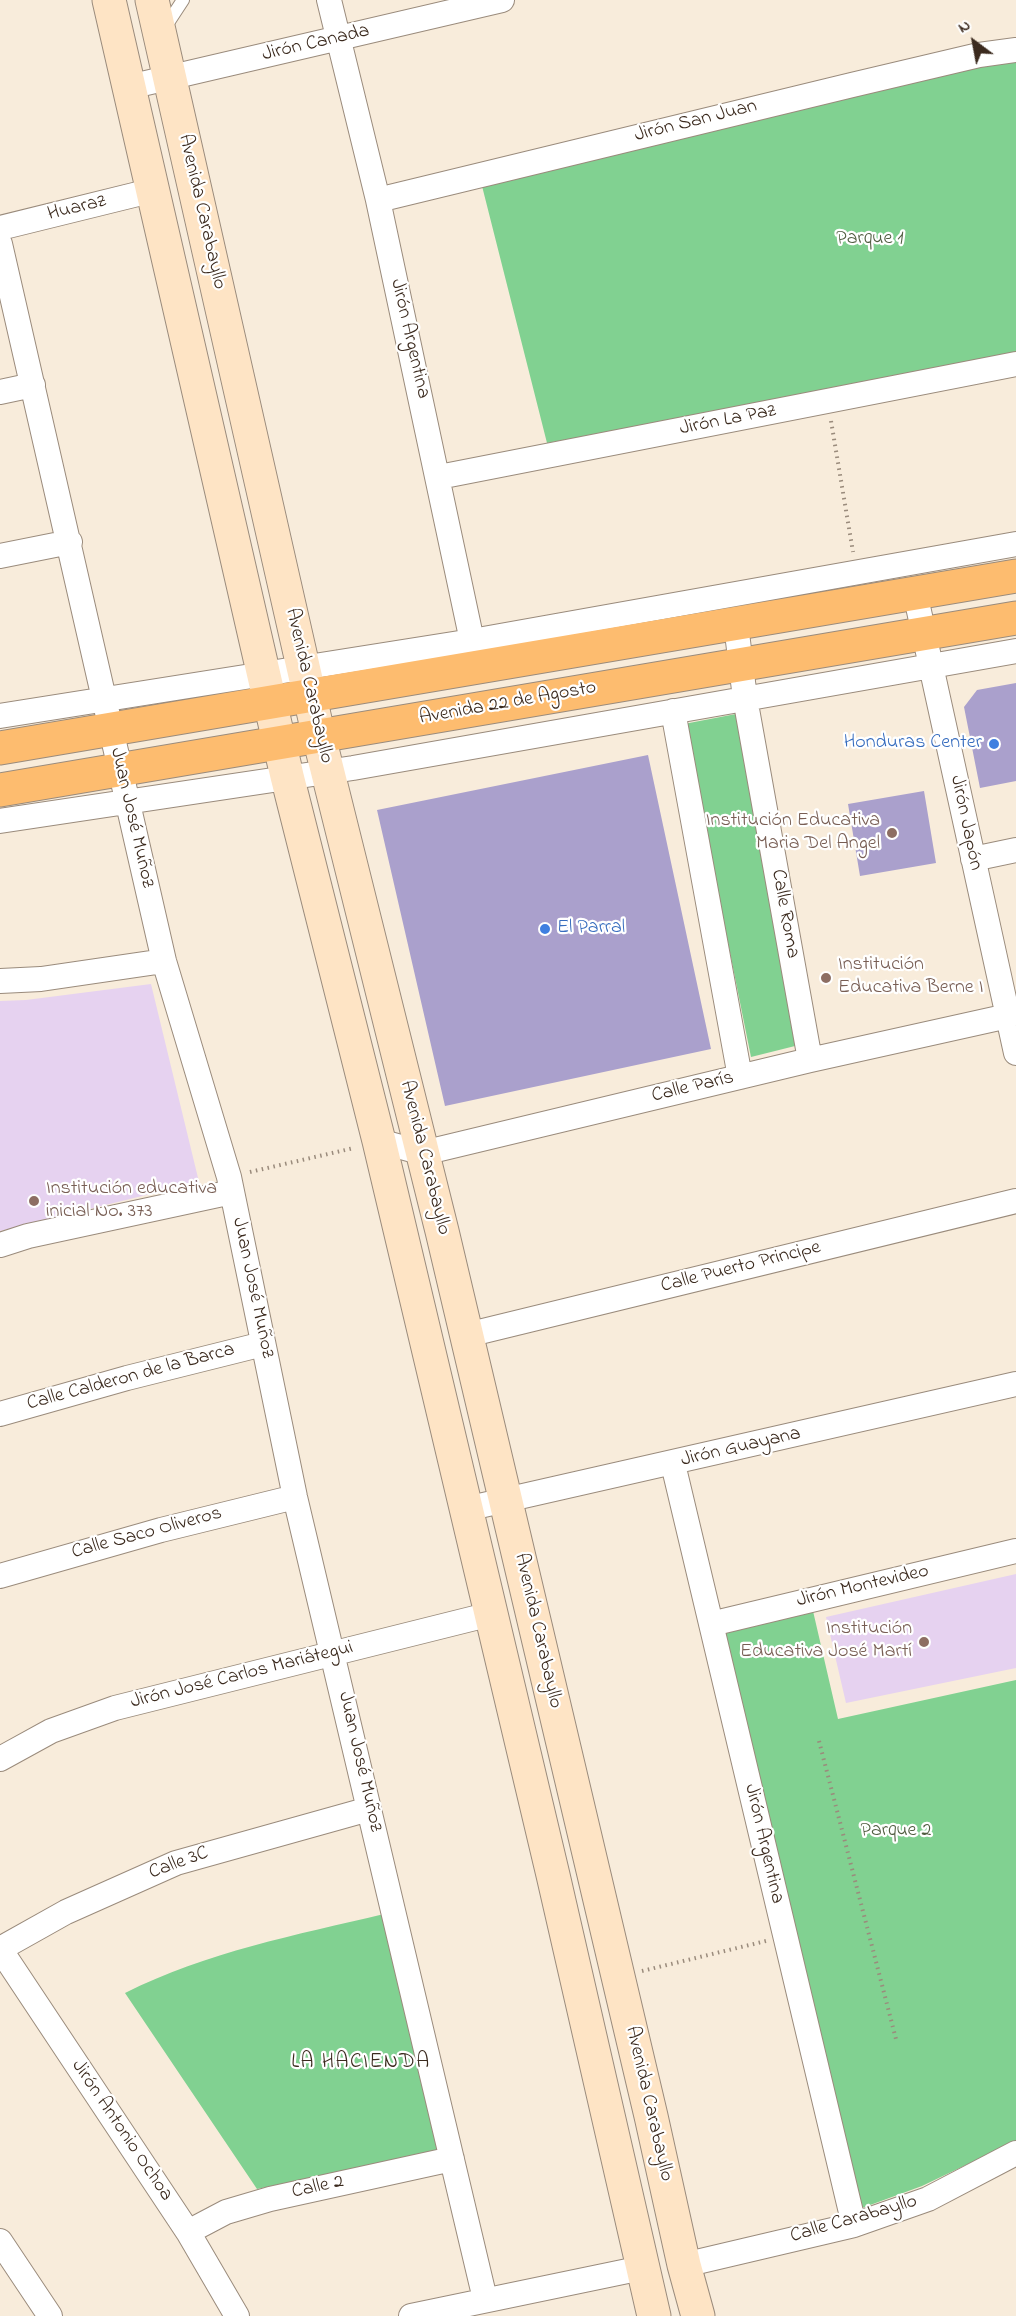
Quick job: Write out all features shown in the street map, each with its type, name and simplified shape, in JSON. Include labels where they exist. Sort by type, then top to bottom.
[{"type":"main road","name":"Avenida Carabayllo","points":[[109,0],[287,776],[380,1141],[654,2316]]},
{"type":"main road","name":"Avenida Carabayllo","points":[[152,0],[327,771],[467,1335],[684,2265],[698,2316]]},
{"type":"main road","name":"Avenida 22 de Agosto","points":[[0,748],[107,715],[307,682],[736,625],[1016,576]]},
{"type":"main road","name":"Avenida 22 de Agosto","points":[[0,790],[123,787],[280,744],[319,737],[741,665],[927,649],[1016,618]]},
{"type":"street","name":"Jirón Argentina","points":[[329,0],[378,200],[439,477],[472,641]]},
{"type":"street","name":"Jirón Canada","points":[[129,87],[502,0]]},
{"type":"street","name":"Jirón San Juan","points":[[378,200],[842,87],[979,55],[1016,50]]},
{"type":"street","name":"Huaraz","points":[[0,228],[154,190]]},
{"type":"street","name":"Juan José Muñoz","points":[[0,244],[164,961],[230,1185],[295,1497],[334,1653],[485,2299]]},
{"type":"street","name":"Jirón La Paz","points":[[439,477],[1016,364]]},
{"type":"street","points":[[0,392],[33,385]]},
{"type":"street","points":[[0,556],[70,543]]},
{"type":"street","name":"Avenida 22 de Agosto","points":[[307,682],[472,641],[1016,544]]},
{"type":"street","name":"Jirón Japón","points":[[915,593],[1016,1053]]},
{"type":"street","name":"Calle Roma","points":[[736,625],[746,698],[810,1060]]},
{"type":"street","name":"Avenida 22 de Agosto","points":[[0,821],[123,787],[287,776],[327,771],[746,698],[927,649],[1016,651]]},
{"type":"street","points":[[673,711],[740,1077]]},
{"type":"street","name":"Avenida 22 de Agosto","points":[[0,716],[107,715]]},
{"type":"street","points":[[973,859],[1016,850]]},
{"type":"street","points":[[0,981],[51,978],[164,961]]},
{"type":"street","name":"Calle París","points":[[380,1141],[423,1153],[810,1060],[1008,1016]]},
{"type":"street","points":[[0,1245],[230,1185]]},
{"type":"street","name":"Calle Puerto Principe","points":[[467,1335],[1016,1201]]},
{"type":"street","name":"Calle Calderon de la Barca","points":[[0,1414],[127,1378],[263,1344]]},
{"type":"street","name":"Jirón Guayana","points":[[466,1509],[673,1464],[1016,1384]]},
{"type":"street","name":"Jirón Argentina","points":[[673,1464],[854,2225]]},
{"type":"street","name":"Calle Saco Oliveros","points":[[0,1576],[160,1530],[295,1497]]},
{"type":"street","name":"Jirón Montevideo","points":[[711,1623],[1016,1551]]},
{"type":"street","name":"Jirón José Carlos Mariátegui","points":[[0,1759],[51,1731],[114,1708],[491,1614]]},
{"type":"street","name":"Calle 3C","points":[[0,1949],[66,1912],[176,1863],[369,1809]]},
{"type":"street","name":"Jirón Antonio Ochoa","points":[[0,1949],[188,2232],[237,2316]]},
{"type":"street","name":"Calle Carabayllo","points":[[684,2265],[854,2225],[928,2199],[1016,2153]]},
{"type":"street","name":"Calle 2","points":[[188,2232],[226,2212],[270,2199],[452,2159]]},
{"type":"street","points":[[0,2241],[50,2316]]},
{"type":"street","points":[[411,2316],[642,2268]]},
{"type":"lane","points":[[160,35],[183,0]]},
{"type":"path","points":[[828,402],[856,573]]},
{"type":"path","points":[[230,1185],[380,1141]]},
{"type":"path","points":[[819,1741],[897,2043]]},
{"type":"path","points":[[618,1977],[785,1937]]},
{"type":"shaded area","points":[[151,984],[199,1182],[0,1231],[0,1001],[26,1000]]},
{"type":"shaded area","name":"Institución Educativa José Martí","points":[[1016,1574],[1016,1668],[846,1703],[826,1617]]},
{"type":"green space","name":"Parque 1","points":[[1016,61],[1016,358],[547,443],[482,186],[980,66]]},
{"type":"green space","points":[[736,714],[799,1045],[751,1057],[684,724]]},
{"type":"green space","name":"Parque 2","points":[[813,1611],[838,1719],[1016,1680],[1016,2141],[922,2186],[862,2208],[724,1633]]},
{"type":"green space","points":[[384,1914],[440,2151],[257,2189],[125,1993],[188,1966],[252,1946]]},
{"type":"building","name":"Honduras Center","points":[[1016,683],[1016,781],[980,788],[964,707],[977,690]]},
{"type":"building","name":"El Parral","points":[[648,755],[711,1049],[445,1106],[377,810]]},
{"type":"building","name":"Institución Educativa Maria Del Angel","points":[[924,791],[936,863],[860,876],[848,804]]},
{"type":"place","name":"Honduras Center","points":[[994,744]]},
{"type":"place","name":"Institución Educativa Maria Del Angel","points":[[892,833]]},
{"type":"place","name":"El Parral","points":[[545,929]]},
{"type":"place","name":"Institución Educativa Berne I","points":[[826,978]]},
{"type":"place","name":"Institución educativa inicial No. 373","points":[[34,1201]]},
{"type":"place","name":"Institución Educativa José Martí","points":[[924,1642]]},
{"type":"district","name":"LA HACIENDA","points":[[361,2064]]}]
